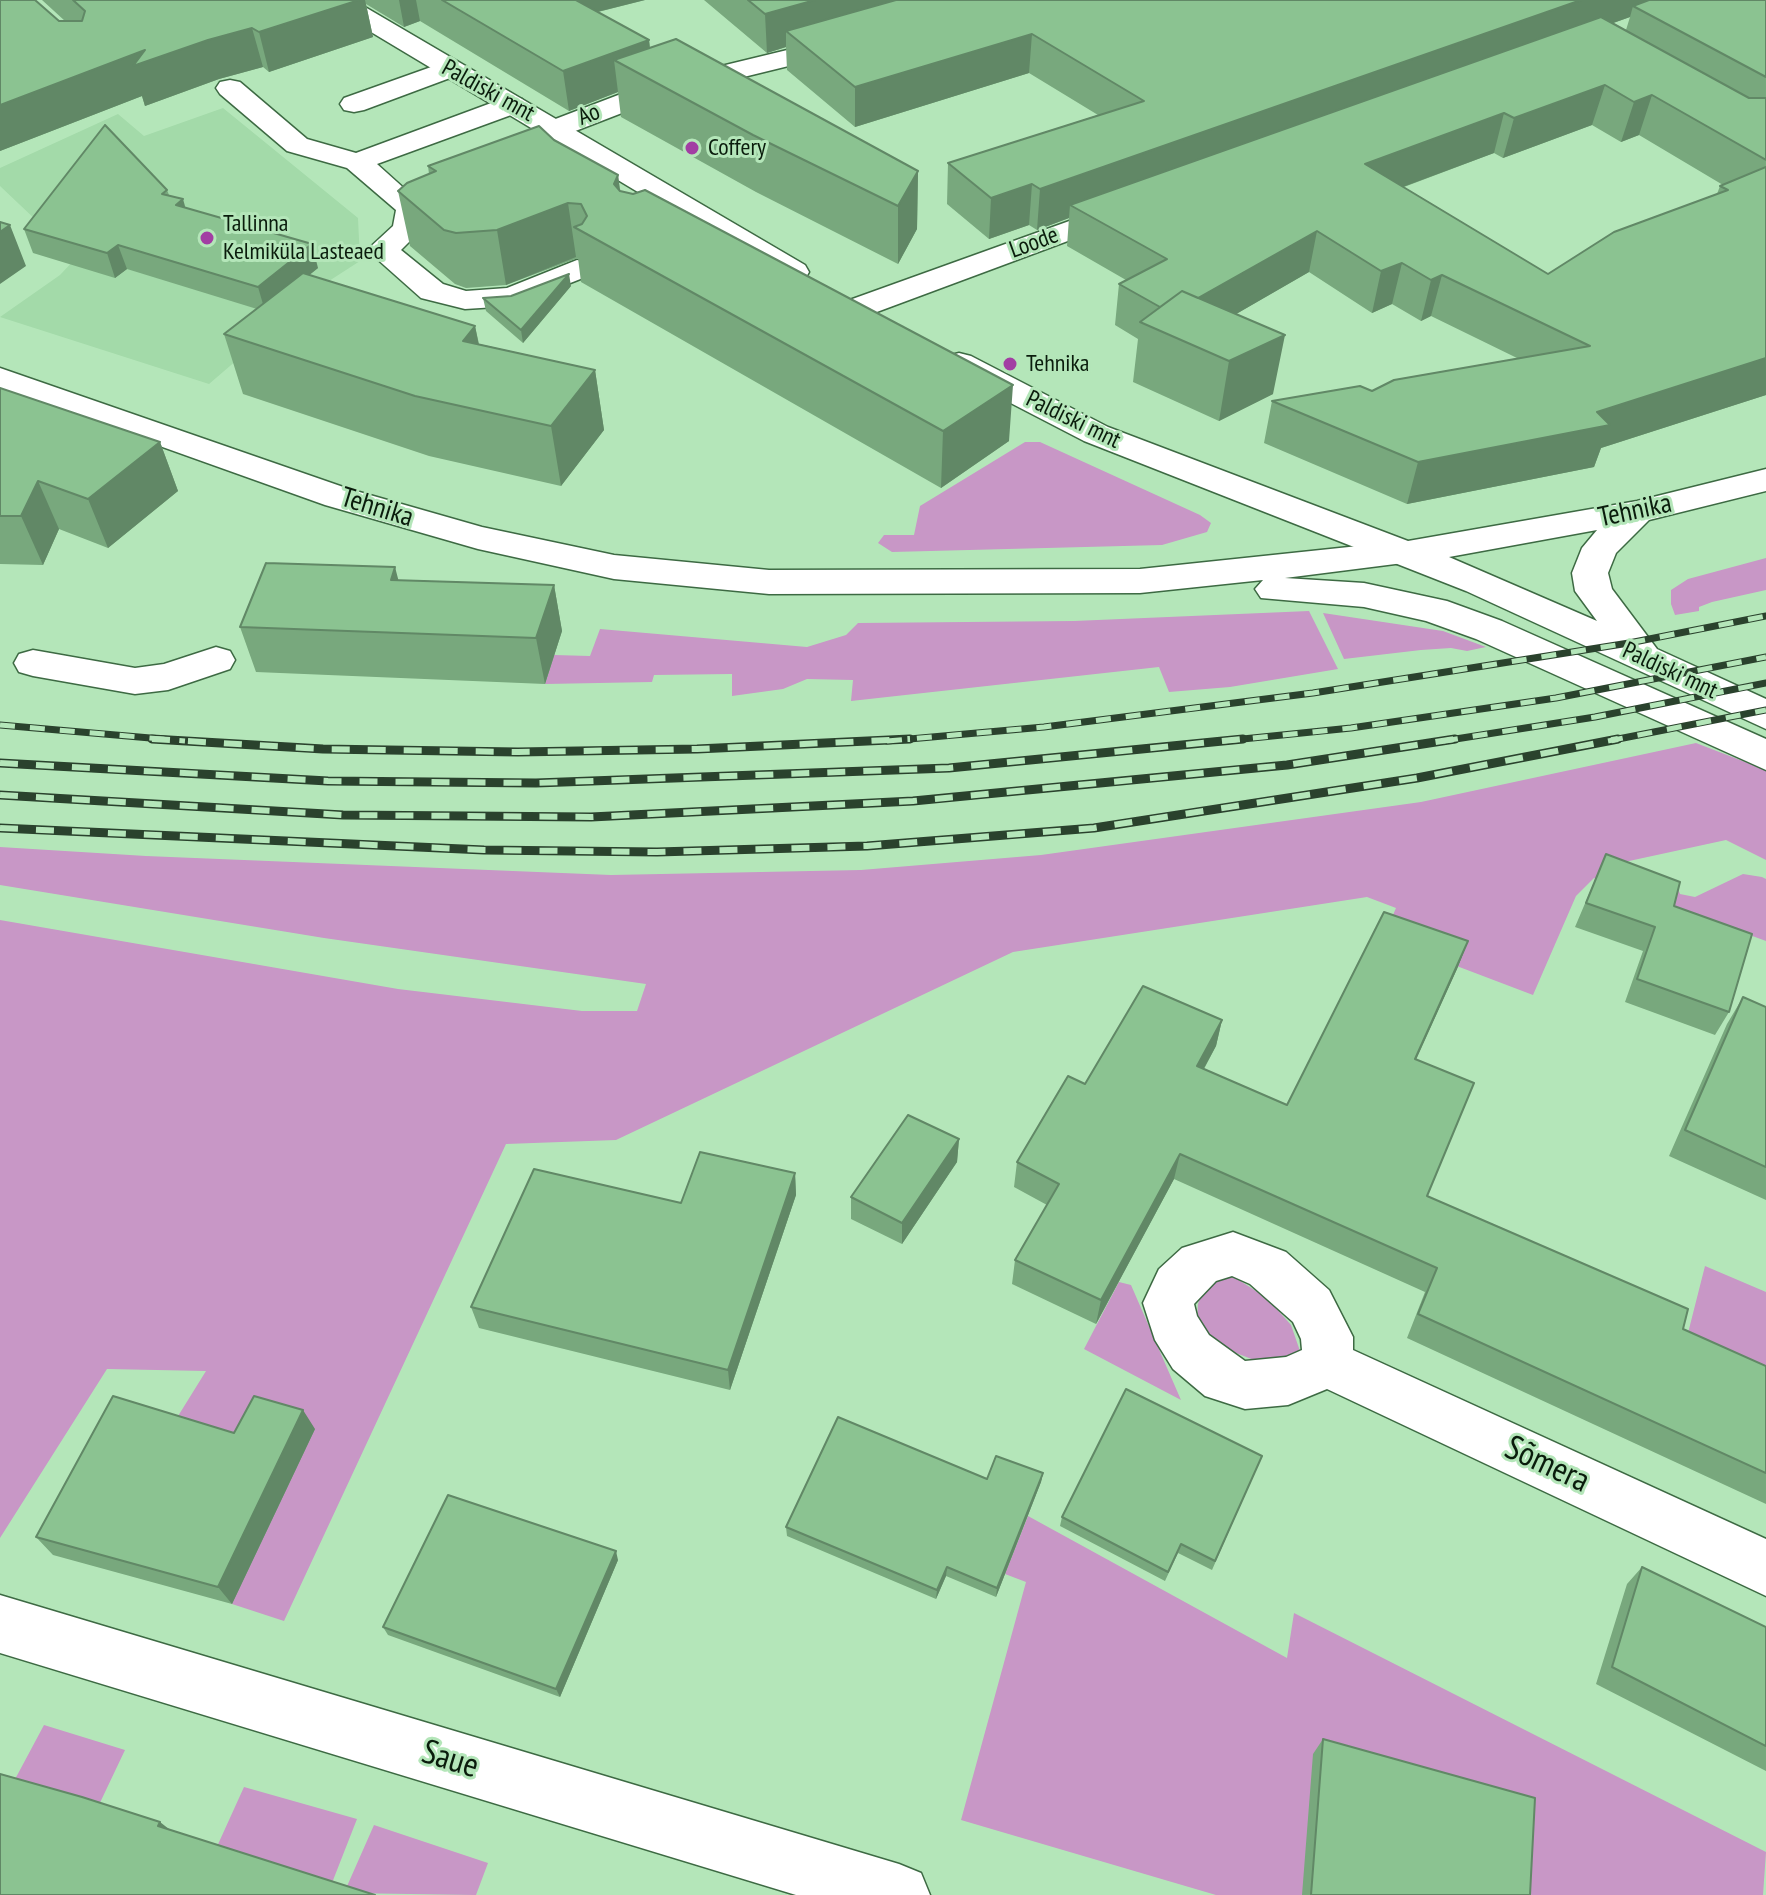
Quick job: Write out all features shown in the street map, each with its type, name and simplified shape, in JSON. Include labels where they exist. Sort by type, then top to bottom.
[{"type":"street","name":"Paldiski mnt","points":[[335,0],[512,105],[566,124],[681,218],[894,330]]},
{"type":"street","name":"Ao","points":[[566,124],[657,90],[871,36]]},
{"type":"street","points":[[354,104],[448,69]]},
{"type":"street","points":[[230,88],[297,145],[357,162],[411,208],[407,229],[382,250],[432,291],[465,300],[512,297],[577,269]]},
{"type":"street","points":[[357,162],[512,105]]},
{"type":"street","name":"Loode","points":[[833,296],[885,296],[1146,203]]},
{"type":"street","name":"Paldiski mnt","points":[[934,350],[1096,434],[1503,592],[1766,715]]},
{"type":"street","name":"Tehnika","points":[[0,378],[337,497],[478,538],[614,567],[769,582],[1140,581],[1406,553],[1637,512],[1766,480]]},
{"type":"street","points":[[1637,512],[1600,548],[1590,573],[1594,591],[1645,661]]},
{"type":"street","name":"Paldiski mnt","points":[[1140,581],[1364,595],[1434,610],[1489,630],[1766,756]]},
{"type":"street","points":[[33,663],[135,681],[168,677],[216,660]]},
{"type":"street","name":"Sõmera","points":[[1328,1364],[1766,1568]]},
{"type":"street","name":"Saue","points":[[0,1624],[899,1895]]},
{"type":"shaded area","name":"Tallinna Kelmiküla Lasteaed","points":[[223,108],[358,218],[360,261],[329,281],[209,384],[0,317],[60,275],[76,258],[0,186],[0,168],[118,114],[144,136]]},
{"type":"shaded area","points":[[1025,442],[1040,442],[1200,515],[1211,523],[1207,532],[1162,545],[892,552],[878,543],[884,535],[914,535],[920,506]]},
{"type":"shaded area","points":[[1766,558],[1766,590],[1712,602],[1699,607],[1699,611],[1675,615],[1671,590],[1688,579]]},
{"type":"shaded area","points":[[1309,611],[1338,669],[1230,687],[1169,692],[1159,667],[851,701],[853,680],[807,679],[783,689],[732,696],[732,674],[654,675],[652,682],[545,684],[554,655],[590,656],[600,629],[807,647],[846,635],[858,623],[1074,621]]},
{"type":"shaded area","points":[[1323,613],[1443,631],[1486,647],[1467,651],[1451,648],[1421,650],[1344,659]]},
{"type":"shaded area","points":[[1696,743],[1766,770],[1766,860],[1726,840],[1606,866],[1677,886],[1680,894],[1695,897],[1743,874],[1762,877],[1766,879],[1766,941],[1594,878],[1576,896],[1533,995],[1383,938],[1396,908],[1367,897],[1013,952],[616,1140],[506,1144],[284,1621],[232,1604],[246,1452],[170,1429],[206,1371],[107,1369],[0,1538],[0,920],[398,989],[582,1011],[637,1011],[646,984],[324,938],[0,885],[0,847],[611,875],[861,870],[1041,855],[1421,802]]},
{"type":"shaded area","points":[[1705,1266],[1766,1292],[1766,1368],[1687,1337]]},
{"type":"shaded area","points":[[1234,1277],[1267,1298],[1291,1325],[1300,1351],[1294,1356],[1254,1360],[1213,1344],[1197,1321],[1198,1304],[1202,1292],[1216,1281]]},
{"type":"shaded area","points":[[1119,1282],[1131,1285],[1181,1400],[1084,1349]]},
{"type":"shaded area","points":[[1028,1516],[1287,1658],[1294,1613],[1766,1852],[1763,1895],[1216,1895],[961,1820],[1026,1582],[1005,1574]]},
{"type":"shaded area","points":[[44,1725],[125,1750],[97,1809],[13,1783]]},
{"type":"shaded area","points":[[244,1787],[357,1819],[330,1888],[195,1895]]},
{"type":"shaded area","points":[[374,1825],[488,1863],[476,1895],[344,1893]]},
{"type":"building","points":[[0,0],[35,0],[59,21],[82,21],[85,11],[73,0],[359,0],[259,32],[252,28],[208,40],[133,66],[145,50],[0,105]]},
{"type":"building","points":[[442,0],[576,0],[649,40],[563,71]]},
{"type":"building","points":[[748,0],[815,0],[765,14]]},
{"type":"building","points":[[896,0],[1581,0],[1040,189],[1032,184],[991,198],[948,163],[1144,101],[1032,34],[855,87],[786,31]]},
{"type":"building","points":[[1649,0],[1766,0],[1766,77],[1633,6]]},
{"type":"building","points":[[1601,17],[1749,98],[1766,98],[1766,160],[1652,95],[1634,102],[1605,85],[1514,118],[1504,113],[1365,164],[1548,274],[1614,232],[1728,190],[1720,186],[1766,167],[1766,358],[1597,412],[1610,425],[1418,462],[1272,401],[1360,386],[1372,391],[1394,380],[1590,346],[1442,275],[1431,280],[1402,263],[1381,271],[1317,231],[1198,298],[1182,291],[1160,307],[1119,284],[1167,259],[1070,205]]},
{"type":"building","points":[[676,39],[918,171],[898,206],[753,135],[614,60]]},
{"type":"building","points":[[105,125],[167,190],[162,194],[183,199],[176,205],[312,244],[258,287],[118,245],[107,253],[24,229]]},
{"type":"building","points":[[539,126],[554,140],[618,175],[614,184],[620,191],[633,194],[645,190],[1013,385],[943,431],[574,227],[582,224],[587,216],[581,204],[568,203],[497,230],[456,233],[444,230],[398,191],[407,183],[436,171],[428,166]]},
{"type":"building","points":[[0,222],[10,225],[0,232]]},
{"type":"building","points":[[303,273],[475,326],[463,341],[595,370],[551,426],[415,396],[224,334]]},
{"type":"building","points":[[569,274],[521,330],[483,298],[511,296]]},
{"type":"building","points":[[1182,291],[1285,335],[1229,361],[1140,322]]},
{"type":"building","points":[[0,388],[160,442],[88,499],[38,481],[21,516],[0,516]]},
{"type":"building","points":[[266,563],[395,567],[391,580],[554,585],[536,638],[240,627]]},
{"type":"building","points":[[1606,854],[1680,882],[1674,906],[1752,934],[1729,1012],[1637,979],[1655,927],[1586,903]]},
{"type":"building","points":[[1384,912],[1468,941],[1415,1059],[1474,1083],[1427,1196],[1688,1309],[1683,1329],[1766,1366],[1766,1473],[1418,1314],[1437,1268],[1180,1154],[1101,1300],[1015,1260],[1059,1184],[1017,1162],[1068,1076],[1085,1084],[1143,986],[1222,1020],[1197,1066],[1287,1105]]},
{"type":"building","points":[[1743,997],[1766,1007],[1766,1167],[1685,1130]]},
{"type":"building","points":[[908,1115],[959,1139],[902,1223],[851,1197]]},
{"type":"building","points":[[700,1152],[795,1173],[728,1370],[471,1307],[534,1169],[681,1203]]},
{"type":"building","points":[[1126,1389],[1262,1456],[1215,1561],[1181,1544],[1168,1572],[1062,1517]]},
{"type":"building","points":[[113,1396],[234,1433],[254,1396],[303,1410],[218,1587],[36,1537]]},
{"type":"building","points":[[838,1417],[987,1479],[996,1456],[1043,1473],[997,1588],[947,1567],[937,1590],[786,1527]]},
{"type":"building","points":[[448,1495],[616,1551],[556,1689],[383,1627]]},
{"type":"building","points":[[1642,1567],[1766,1627],[1766,1746],[1612,1667]]},
{"type":"building","points":[[1323,1739],[1535,1798],[1530,1895],[1311,1895]]},
{"type":"building","points":[[0,1774],[160,1822],[158,1826],[375,1895],[0,1895]]},
{"type":"railway","points":[[909,739],[1044,727],[1313,693],[1629,643],[1766,616]]},
{"type":"railway","points":[[1232,740],[1351,728],[1556,698],[1766,657]]},
{"type":"railway","points":[[1443,741],[1595,717],[1766,683]]},
{"type":"railway","points":[[1608,741],[1766,710]]},
{"type":"railway","points":[[0,725],[182,741]]},
{"type":"railway","points":[[152,739],[182,741]]},
{"type":"railway","points":[[182,741],[323,749],[518,752],[697,749],[909,739]]},
{"type":"railway","points":[[887,741],[909,739]]},
{"type":"railway","points":[[1232,740],[1243,739]]},
{"type":"railway","points":[[0,795],[343,815],[591,817],[913,801],[1287,765],[1455,739]]},
{"type":"railway","points":[[0,828],[484,850],[657,852],[867,846],[1094,828],[1417,778],[1618,739]]},
{"type":"railway","points":[[0,763],[328,781],[536,783],[949,768],[1232,740]]},
{"type":"railway","points":[[1223,741],[1232,740]]},
{"type":"place","name":"Coffery","points":[[692,148]]},
{"type":"place","name":"Tallinna Kelmiküla Lasteaed","points":[[207,238]]},
{"type":"place","name":"Tehnika","points":[[1010,364]]}]
